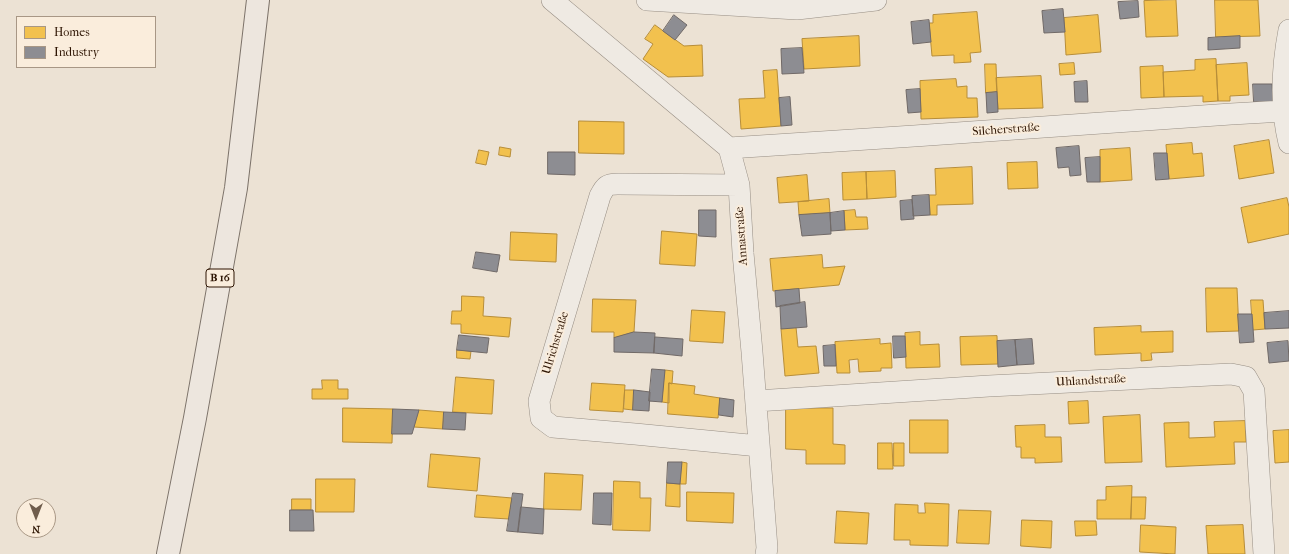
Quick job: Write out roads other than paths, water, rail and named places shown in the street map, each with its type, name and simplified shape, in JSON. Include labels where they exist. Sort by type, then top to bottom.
[{"type":"main road","name":"B 16","points":[[168,554],[195,418],[236,188],[258,0]]},
{"type":"street","points":[[552,0],[729,148]]},
{"type":"street","points":[[647,0],[797,9],[876,0]]},
{"type":"street","points":[[1289,30],[1283,78],[1284,111],[1289,143]]},
{"type":"street","name":"Silcherstraße","points":[[729,148],[1284,111]]},
{"type":"street","name":"Annastraße","points":[[729,148],[739,185],[767,548],[766,554]]},
{"type":"street","name":"Ulrichstraße","points":[[739,185],[611,184],[604,187],[600,196],[539,401],[541,418],[553,427],[759,446]]},
{"type":"street","name":"Uhlandstraße","points":[[756,401],[989,386],[1231,374],[1246,377],[1254,391],[1264,554]]}]
